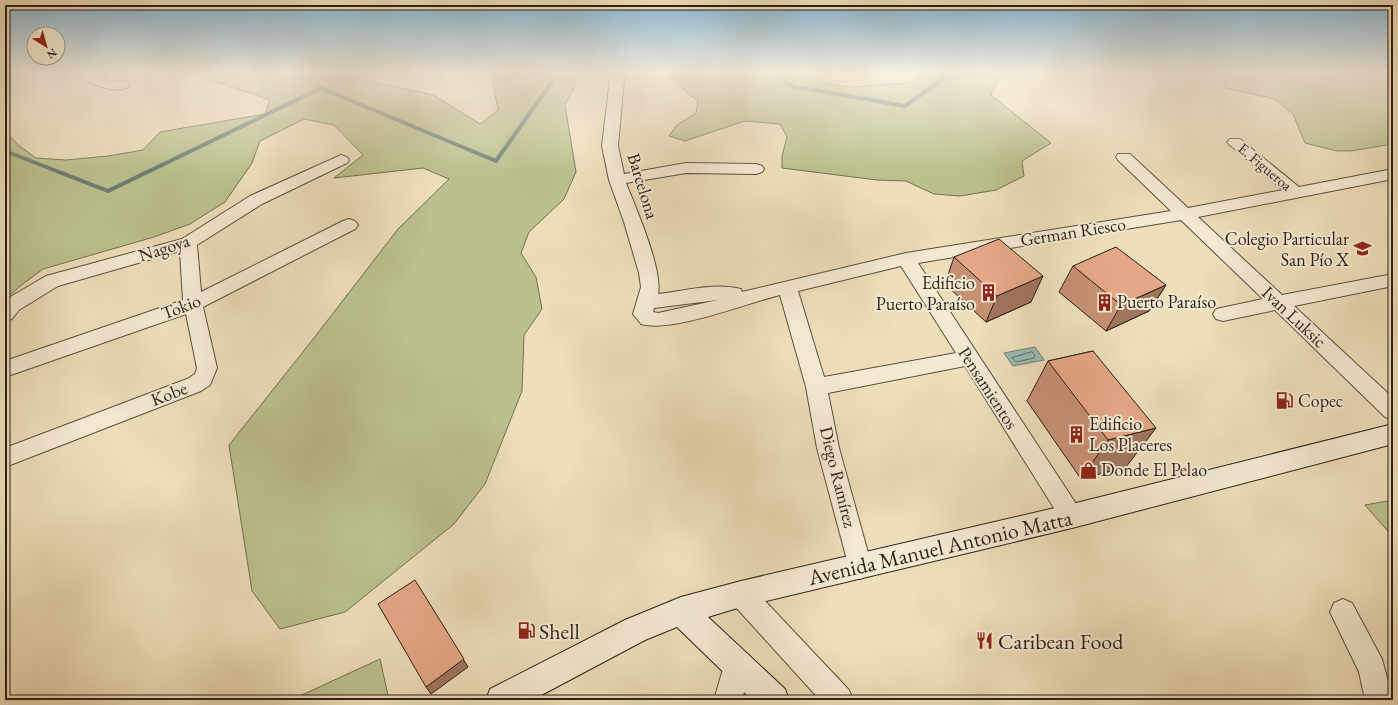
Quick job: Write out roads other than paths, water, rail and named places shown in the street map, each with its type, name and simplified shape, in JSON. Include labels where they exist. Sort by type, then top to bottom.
[{"type":"main road","name":"Avenida Manuel Antonio Matta","points":[[501,700],[635,630],[681,611],[741,594],[1072,516],[1393,434]]},
{"type":"main road","points":[[681,611],[774,700]]},
{"type":"street","name":"Barcelona","points":[[614,106],[610,146],[617,180],[633,222],[648,274],[650,287],[646,302]]},
{"type":"street","name":"E. Figueroa","points":[[1235,142],[1296,193]]},
{"type":"street","name":"Ivan Luksic","points":[[1124,157],[1393,411]]},
{"type":"street","name":"Nagoya","points":[[5,314],[12,305],[52,281],[188,243],[256,200],[341,160]]},
{"type":"street","points":[[617,180],[686,168],[756,170]]},
{"type":"street","name":"German Riesco","points":[[646,302],[643,314],[648,318],[658,320],[725,305],[754,295],[906,259],[1184,214],[1393,174]]},
{"type":"street","name":"Tokio","points":[[5,369],[193,304],[349,225]]},
{"type":"street","name":"Kobe","points":[[5,458],[194,385],[203,379],[207,368],[193,304],[188,243]]},
{"type":"street","name":"Pensamientos","points":[[906,259],[968,358],[1072,516]]},
{"type":"street","points":[[1223,314],[1393,280]]},
{"type":"street","name":"Diego Ramírez","points":[[787,287],[816,387],[828,448],[860,567]]},
{"type":"street","points":[[816,387],[968,358]]},
{"type":"street","points":[[741,594],[840,700]]},
{"type":"street","points":[[1343,612],[1372,669],[1379,700]]},
{"type":"street","points":[[728,700],[737,664]]},
{"type":"water","points":[[1035,347],[1044,360],[1013,366],[1004,353]]},
{"type":"waterway","points":[[5,151],[108,191],[284,106]]},
{"type":"waterway","points":[[364,106],[496,161],[535,106]]},
{"type":"place","name":"Colegio Particular San Pío X","points":[[1362,249]]},
{"type":"place","name":"Edificio Puerto Paraíso","points":[[988,293]]},
{"type":"place","name":"Puerto Paraíso","points":[[1104,302]]},
{"type":"place","name":"Copec","points":[[1285,401]]},
{"type":"place","name":"Edificio Los Placeres","points":[[1076,434]]},
{"type":"place","name":"Donde El Pelao","points":[[1088,470]]},
{"type":"place","name":"Shell","points":[[526,631]]},
{"type":"place","name":"Caribean Food","points":[[985,641]]}]
